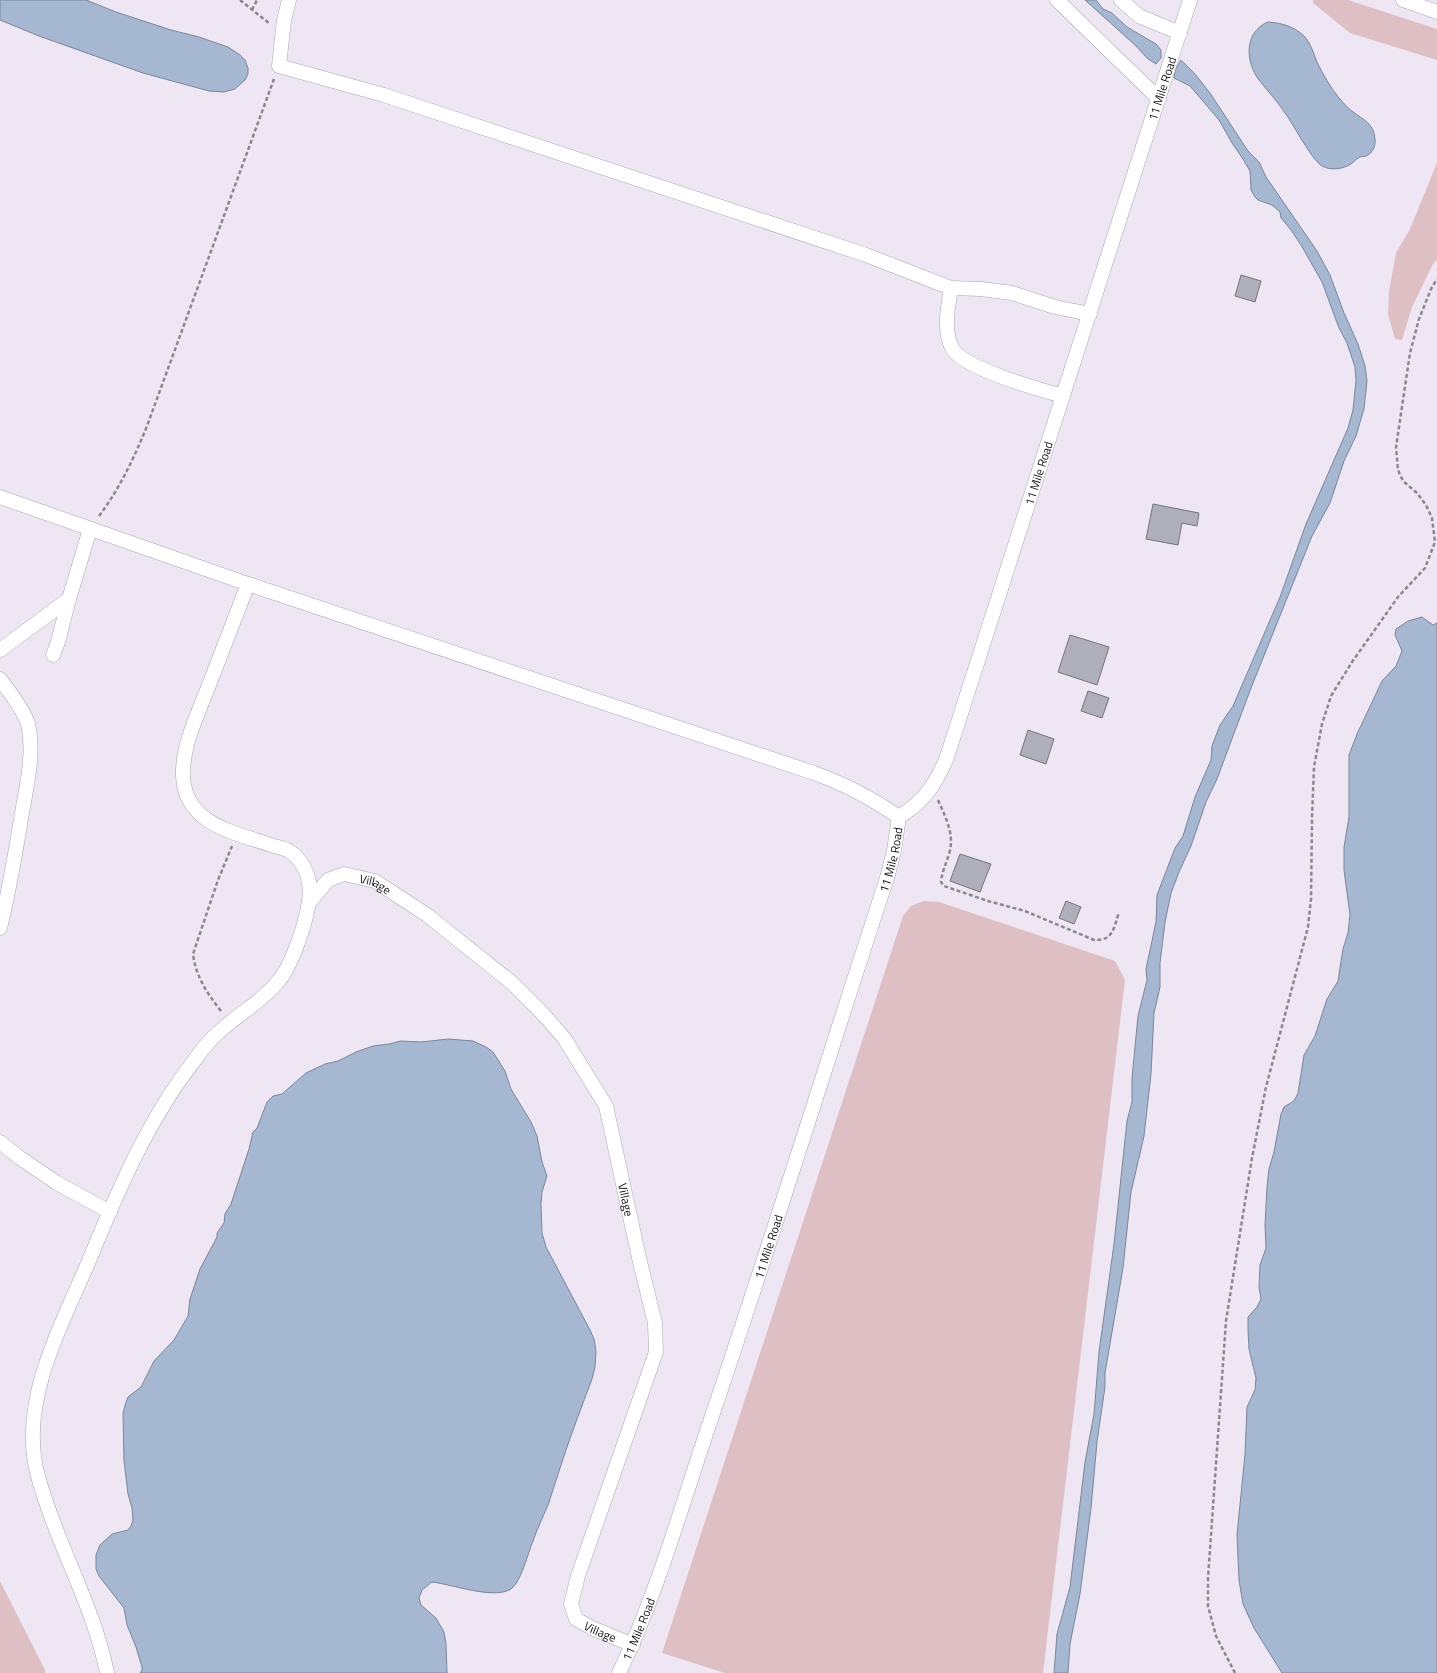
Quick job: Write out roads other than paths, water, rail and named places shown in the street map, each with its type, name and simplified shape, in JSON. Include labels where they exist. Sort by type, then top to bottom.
[{"type":"street","points":[[289,0],[283,29],[279,66],[384,95],[866,255],[951,288],[1012,293],[1055,307],[1090,314]]},
{"type":"street","points":[[1057,0],[1159,99]]},
{"type":"street","points":[[1121,0],[1139,16],[1180,33]]},
{"type":"street","name":"11 Mile Road","points":[[620,1673],[649,1603],[731,1360],[887,878],[894,851],[899,817],[916,806],[924,798],[932,788],[946,760],[1190,0]]},
{"type":"street","points":[[1403,0],[1437,12]]},
{"type":"street","points":[[951,288],[948,336],[953,350],[962,358],[1004,378],[1063,396]]},
{"type":"street","points":[[0,497],[248,584],[845,784],[866,795],[899,817]]},
{"type":"street","points":[[53,655],[90,529]]},
{"type":"street","points":[[107,1673],[94,1627],[40,1487],[34,1459],[35,1411],[46,1363],[110,1212],[164,1103],[193,1061],[216,1033],[274,986],[284,975],[292,959],[309,903],[310,886],[308,874],[288,851],[207,821],[193,808],[186,796],[183,777],[184,755],[194,724],[248,584]]},
{"type":"street","points":[[0,650],[69,598]]},
{"type":"street","points":[[0,678],[27,722],[31,742],[26,785],[0,928]]},
{"type":"street","name":"Village","points":[[309,903],[328,880],[344,874],[375,881],[427,915],[512,983],[544,1015],[564,1038],[606,1106],[655,1323],[656,1352],[578,1576],[571,1604],[576,1619],[592,1628],[633,1645]]},
{"type":"street","points":[[0,1142],[57,1183],[110,1212]]},
{"type":"water","points":[[0,0],[86,0],[116,12],[228,47],[245,60],[248,74],[245,80],[235,89],[224,92],[209,91],[143,73],[0,20]]},
{"type":"water","points":[[1085,0],[1096,0],[1103,9],[1112,13],[1127,27],[1156,44],[1161,50],[1161,58],[1156,64],[1148,59]]},
{"type":"water","points":[[1268,22],[1291,27],[1306,38],[1317,62],[1336,94],[1348,108],[1367,122],[1373,129],[1375,144],[1370,154],[1359,158],[1348,166],[1337,169],[1322,166],[1313,156],[1282,109],[1259,80],[1251,64],[1249,48],[1251,40],[1260,27]]},
{"type":"water","points":[[1181,60],[1210,93],[1248,151],[1259,162],[1266,177],[1317,251],[1330,275],[1358,344],[1365,366],[1367,381],[1364,409],[1356,436],[1344,461],[1330,503],[1312,536],[1171,893],[1160,963],[1160,987],[1154,1013],[1151,1074],[1144,1136],[1131,1192],[1123,1268],[1105,1373],[1105,1387],[1080,1594],[1070,1644],[1068,1673],[1054,1673],[1057,1634],[1070,1587],[1085,1462],[1094,1414],[1099,1352],[1114,1244],[1127,1121],[1132,1102],[1132,1078],[1138,1016],[1147,980],[1146,969],[1156,922],[1157,895],[1175,848],[1183,836],[1195,797],[1211,760],[1212,746],[1220,725],[1233,706],[1280,597],[1306,524],[1348,428],[1353,410],[1356,380],[1355,367],[1347,343],[1339,328],[1322,282],[1301,245],[1281,218],[1280,212],[1272,205],[1255,197],[1251,190],[1250,171],[1219,120],[1190,86],[1174,78],[1175,70]]},
{"type":"water","points":[[1422,617],[1433,625],[1437,623],[1437,1673],[1282,1673],[1254,1628],[1243,1604],[1239,1580],[1237,1535],[1245,1454],[1247,1407],[1255,1390],[1256,1378],[1249,1349],[1248,1317],[1261,1299],[1259,1287],[1260,1265],[1266,1248],[1267,1187],[1281,1114],[1284,1107],[1294,1101],[1298,1093],[1304,1055],[1315,1036],[1327,999],[1338,981],[1343,949],[1348,933],[1350,915],[1344,870],[1344,847],[1349,817],[1349,755],[1382,681],[1396,666],[1402,651],[1395,635],[1396,629],[1408,621]]},
{"type":"water","points":[[448,1039],[473,1041],[493,1052],[505,1071],[511,1089],[531,1122],[537,1136],[547,1176],[542,1192],[542,1233],[546,1247],[590,1330],[596,1351],[592,1379],[548,1505],[521,1574],[515,1585],[504,1592],[484,1592],[432,1582],[422,1590],[419,1598],[421,1605],[436,1618],[444,1632],[447,1673],[140,1673],[142,1667],[127,1625],[124,1608],[99,1576],[96,1569],[96,1555],[100,1545],[112,1534],[128,1530],[133,1520],[124,1461],[123,1414],[125,1405],[128,1397],[141,1387],[154,1361],[174,1340],[188,1316],[190,1299],[200,1269],[217,1237],[217,1233],[224,1223],[225,1214],[231,1204],[253,1132],[257,1128],[267,1102],[273,1096],[282,1094],[306,1073],[373,1046],[401,1041],[421,1042]]}]
